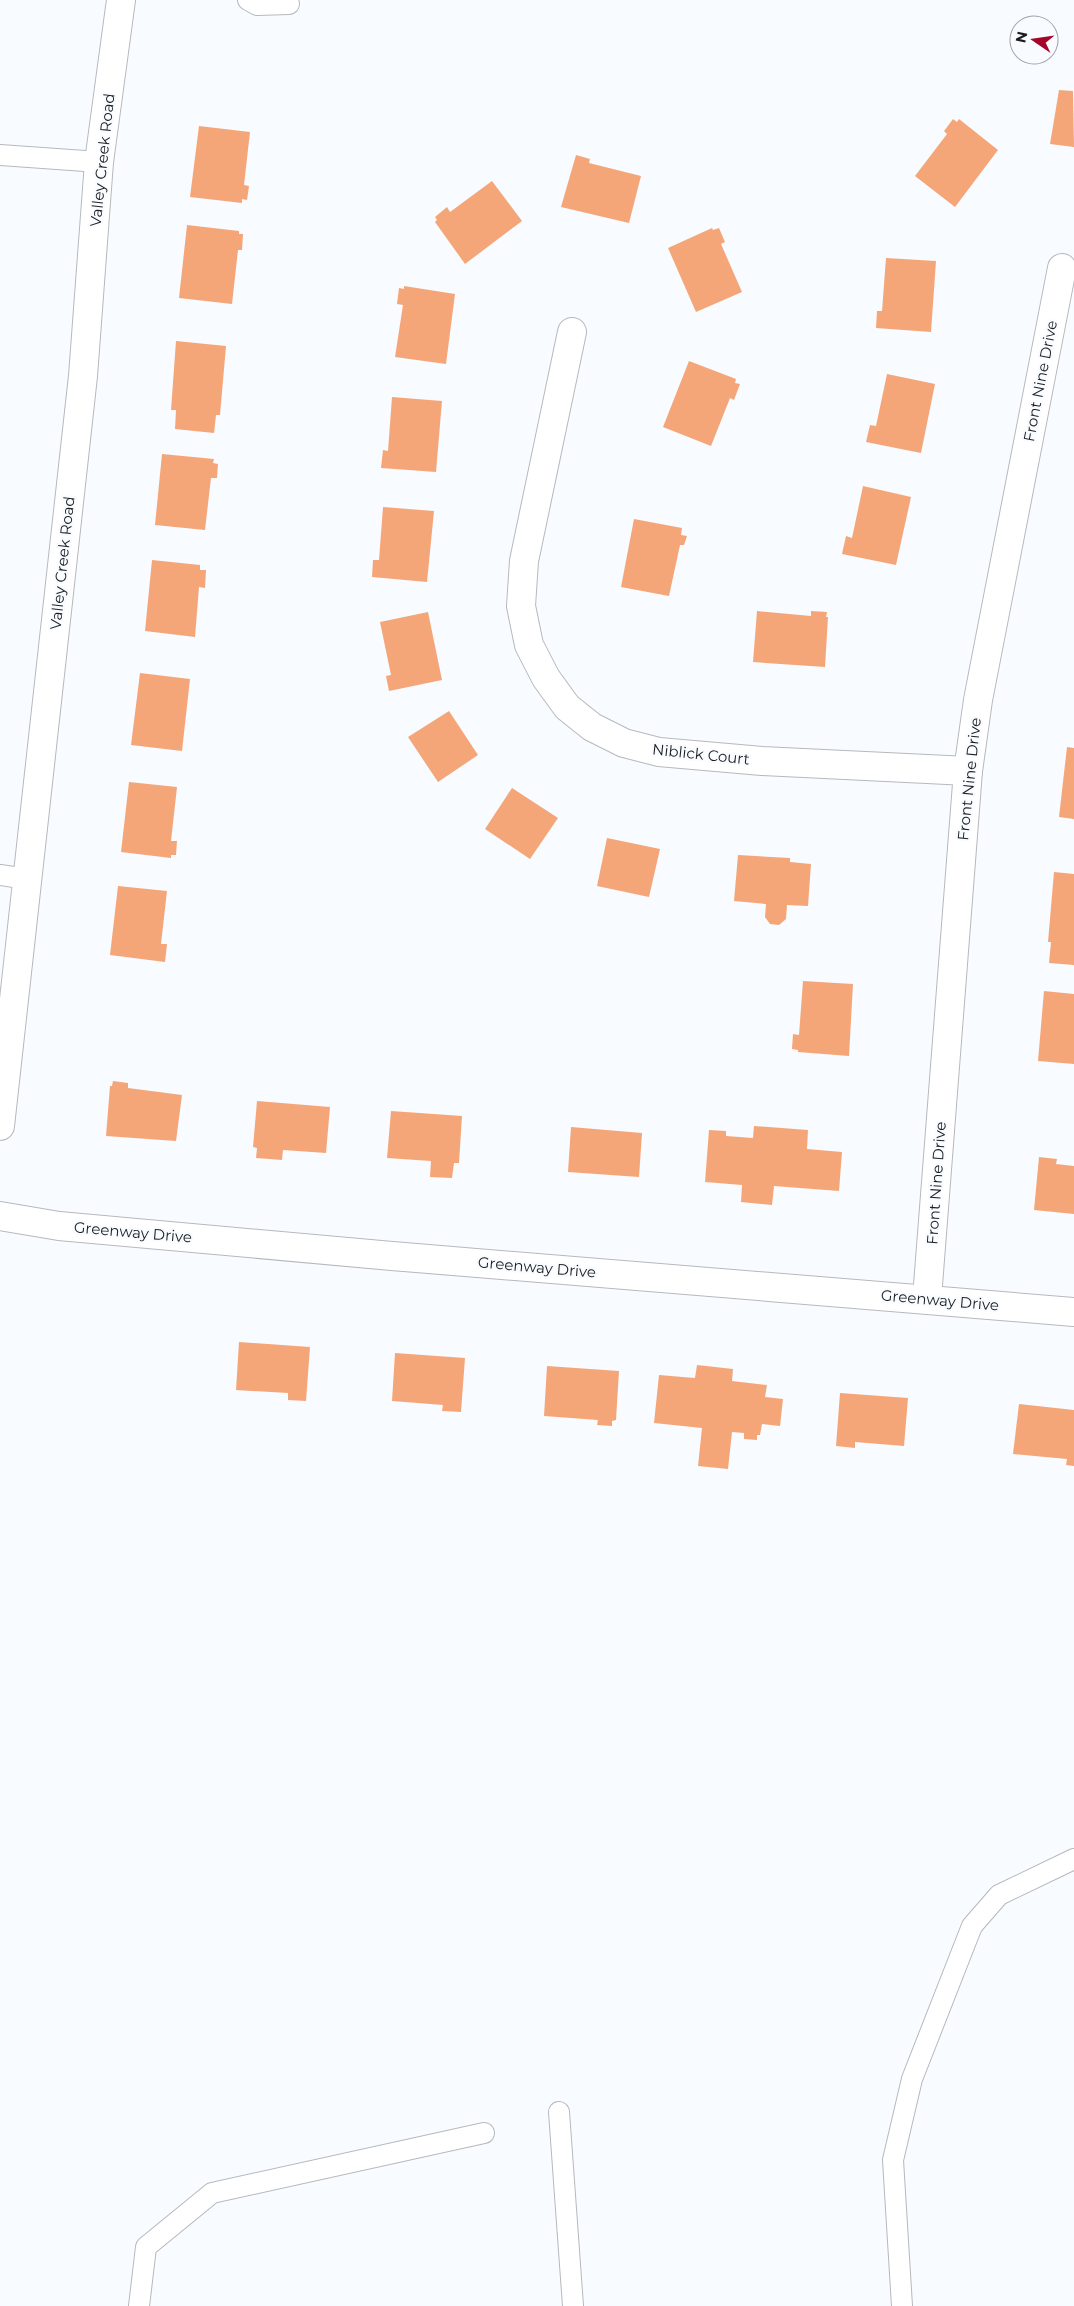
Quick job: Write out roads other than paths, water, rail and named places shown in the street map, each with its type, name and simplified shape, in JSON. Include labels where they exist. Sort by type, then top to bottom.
[{"type":"street","name":"Valley Creek Road","points":[[0,1126],[83,376],[100,162],[122,0]]},
{"type":"street","name":"Front Nine Drive","points":[[927,1298],[968,771],[982,681],[1062,268]]},
{"type":"street","name":"Niblick Court","points":[[572,332],[524,561],[521,606],[529,645],[546,678],[567,707],[592,727],[624,743],[659,752],[734,759],[968,771]]},
{"type":"street","name":"Greenway Drive","points":[[0,1216],[59,1226],[392,1256],[927,1298],[1074,1312]]},
{"type":"lane","points":[[248,0],[257,5],[289,4]]},
{"type":"lane","points":[[0,155],[100,162]]},
{"type":"lane","points":[[0,875],[27,880]]},
{"type":"lane","points":[[902,2306],[893,2160],[912,2079],[972,1926],[999,1895],[1074,1859]]},
{"type":"lane","points":[[559,2112],[573,2306]]},
{"type":"lane","points":[[138,2306],[146,2247],[212,2193],[484,2133]]}]
